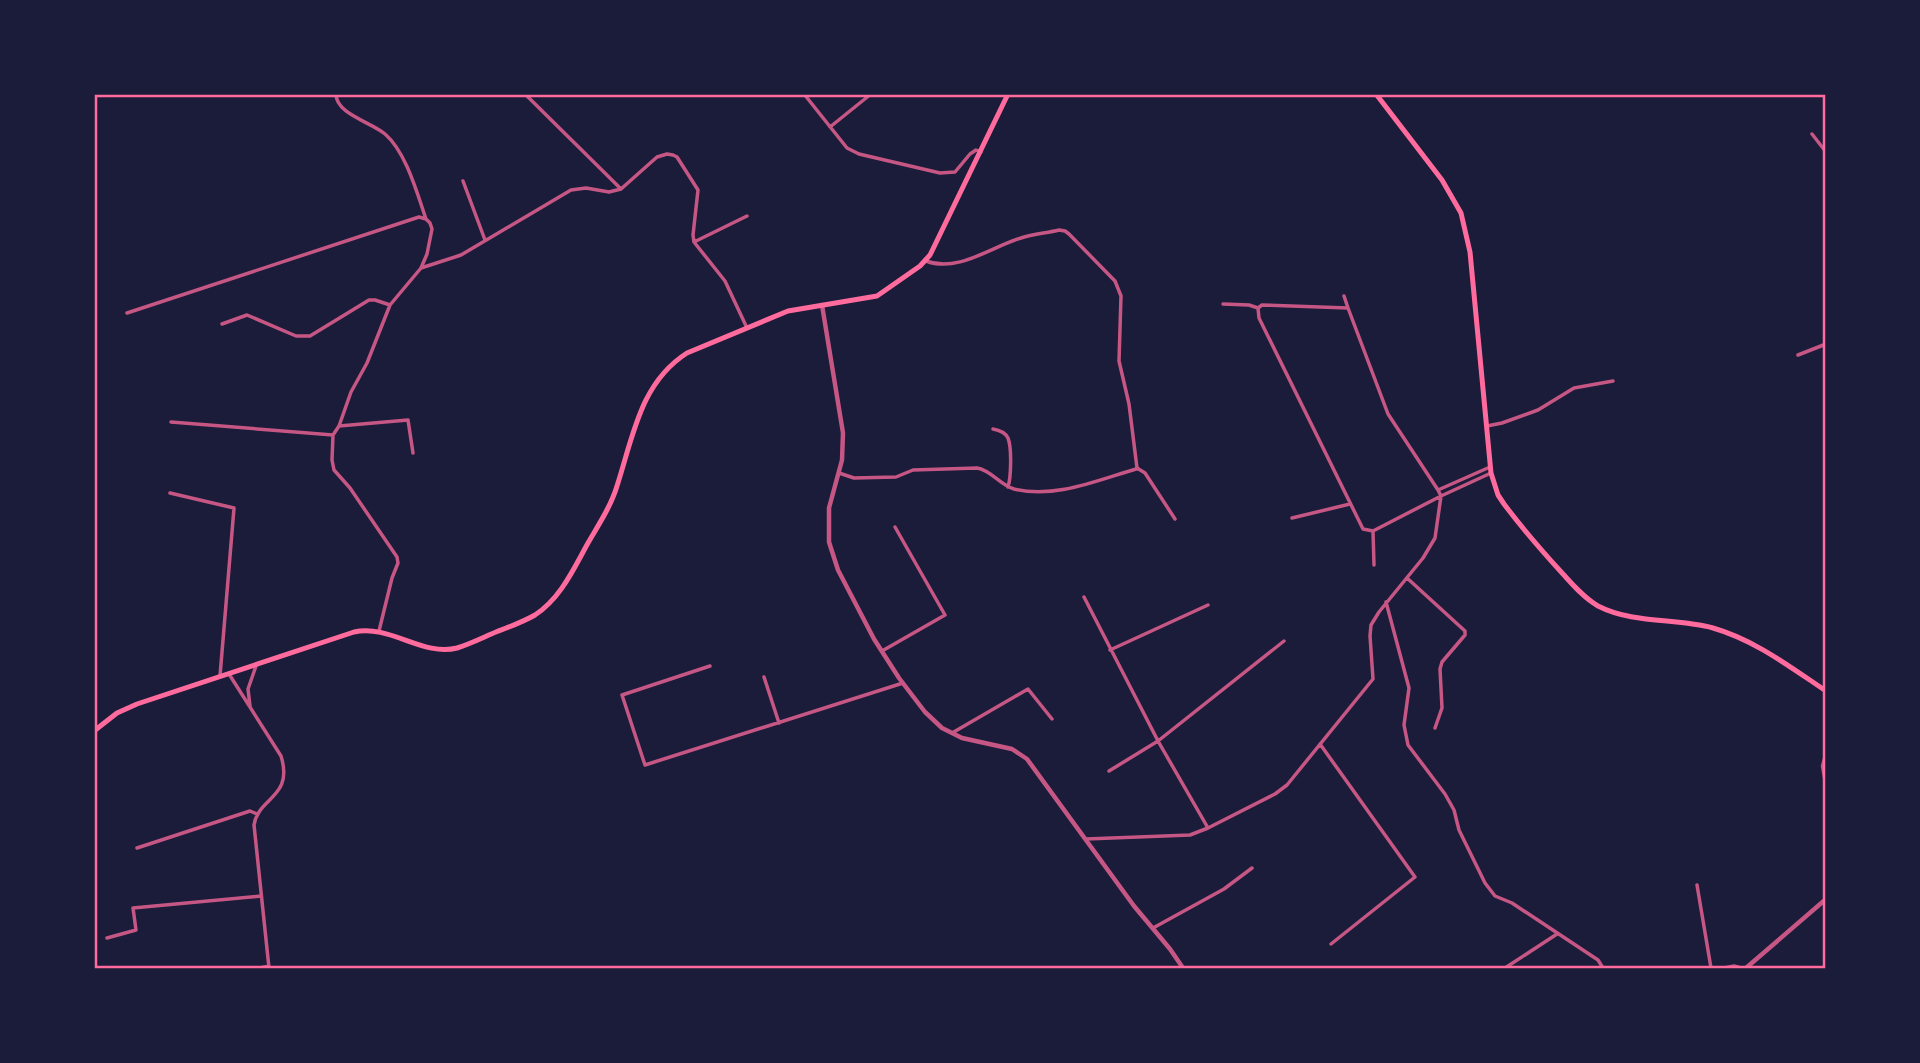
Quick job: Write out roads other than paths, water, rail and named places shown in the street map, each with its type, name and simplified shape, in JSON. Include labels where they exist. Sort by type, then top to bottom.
[{"type":"main road","points":[[94,731],[117,713],[136,704],[354,632],[379,631],[430,647],[446,649],[489,635],[538,613],[560,591],[614,497],[640,413],[659,376],[687,353],[788,311],[877,296],[926,261],[1008,94]]},
{"type":"main road","points":[[1376,94],[1442,180],[1461,213],[1470,253],[1490,470],[1498,495],[1513,516],[1574,586],[1596,605],[1613,612],[1695,624],[1731,634],[1772,655],[1825,692]]},
{"type":"street","points":[[336,94],[339,107],[387,136],[401,155],[432,229],[421,268],[390,305],[367,363],[333,435],[334,470],[350,488],[397,556],[398,563],[379,631]]},
{"type":"street","points":[[525,94],[621,190]]},
{"type":"street","points":[[804,94],[847,148],[853,151],[940,173],[955,172],[970,154],[976,150],[981,152]]},
{"type":"street","points":[[830,127],[871,94]]},
{"type":"street","points":[[1812,134],[1825,152]]},
{"type":"street","points":[[421,268],[461,255],[578,188],[608,192],[621,190],[657,157],[667,154],[677,157],[698,190],[694,242],[725,281],[747,328]]},
{"type":"street","points":[[463,181],[485,240]]},
{"type":"street","points":[[694,242],[747,216]]},
{"type":"street","points":[[127,313],[419,217],[426,219]]},
{"type":"street","points":[[926,261],[945,265],[977,256],[1020,238],[1065,230],[1115,281],[1121,296],[1119,361],[1129,404],[1137,468]]},
{"type":"street","points":[[1084,839],[1190,835],[1275,794],[1287,785],[1373,679],[1370,629],[1386,602],[1423,558],[1435,538],[1441,496],[1388,414],[1344,296]]},
{"type":"street","points":[[222,324],[247,315],[303,337],[310,336],[369,300],[390,305]]},
{"type":"street","points":[[1223,304],[1258,308],[1262,305],[1348,308]]},
{"type":"street","points":[[822,305],[844,449],[829,508],[831,550],[838,570],[882,651],[925,712],[942,728],[962,738],[1012,749],[1027,760],[1183,968]]},
{"type":"street","points":[[1258,308],[1259,318],[1363,528],[1373,531],[1490,470]]},
{"type":"street","points":[[1798,355],[1825,344]]},
{"type":"street","points":[[1485,426],[1538,410],[1574,388],[1613,381]]},
{"type":"street","points":[[339,426],[408,420],[413,453]]},
{"type":"street","points":[[171,422],[333,435]]},
{"type":"street","points":[[993,429],[1004,434],[1009,441],[1011,480],[1008,487]]},
{"type":"street","points":[[839,473],[854,478],[896,477],[913,470],[977,468],[983,469],[1008,487],[1046,492],[1137,468],[1145,473],[1175,519]]},
{"type":"street","points":[[1438,490],[1490,470]]},
{"type":"street","points":[[170,493],[234,508],[220,676]]},
{"type":"street","points":[[1292,518],[1350,504]]},
{"type":"street","points":[[882,651],[945,615],[895,527]]},
{"type":"street","points":[[1373,531],[1374,565]]},
{"type":"street","points":[[1407,578],[1465,631],[1465,635],[1442,662],[1442,708],[1435,728]]},
{"type":"street","points":[[1084,597],[1158,741],[1208,828]]},
{"type":"street","points":[[1386,602],[1409,688],[1404,724],[1408,745],[1454,810],[1459,830],[1485,883],[1494,896],[1512,903],[1598,960],[1603,968]]},
{"type":"street","points":[[1110,650],[1208,605]]},
{"type":"street","points":[[1109,771],[1158,741],[1284,641]]},
{"type":"street","points":[[250,708],[248,689],[257,664]]},
{"type":"street","points":[[710,666],[622,695],[645,765],[903,683]]},
{"type":"street","points":[[229,674],[281,756],[284,772],[277,793],[257,814],[254,825],[269,967],[260,968]]},
{"type":"street","points":[[764,677],[779,723]]},
{"type":"street","points":[[952,733],[1028,689],[1052,719]]},
{"type":"street","points":[[1320,744],[1415,877],[1331,944]]},
{"type":"street","points":[[1825,755],[1825,783]]},
{"type":"street","points":[[137,848],[250,811],[257,814]]},
{"type":"street","points":[[1153,928],[1224,889],[1252,868]]},
{"type":"street","points":[[1697,885],[1711,968]]},
{"type":"street","points":[[107,938],[136,930],[133,908],[261,896]]},
{"type":"street","points":[[1724,968],[1743,968],[1825,899]]},
{"type":"street","points":[[1505,968],[1557,934]]}]
